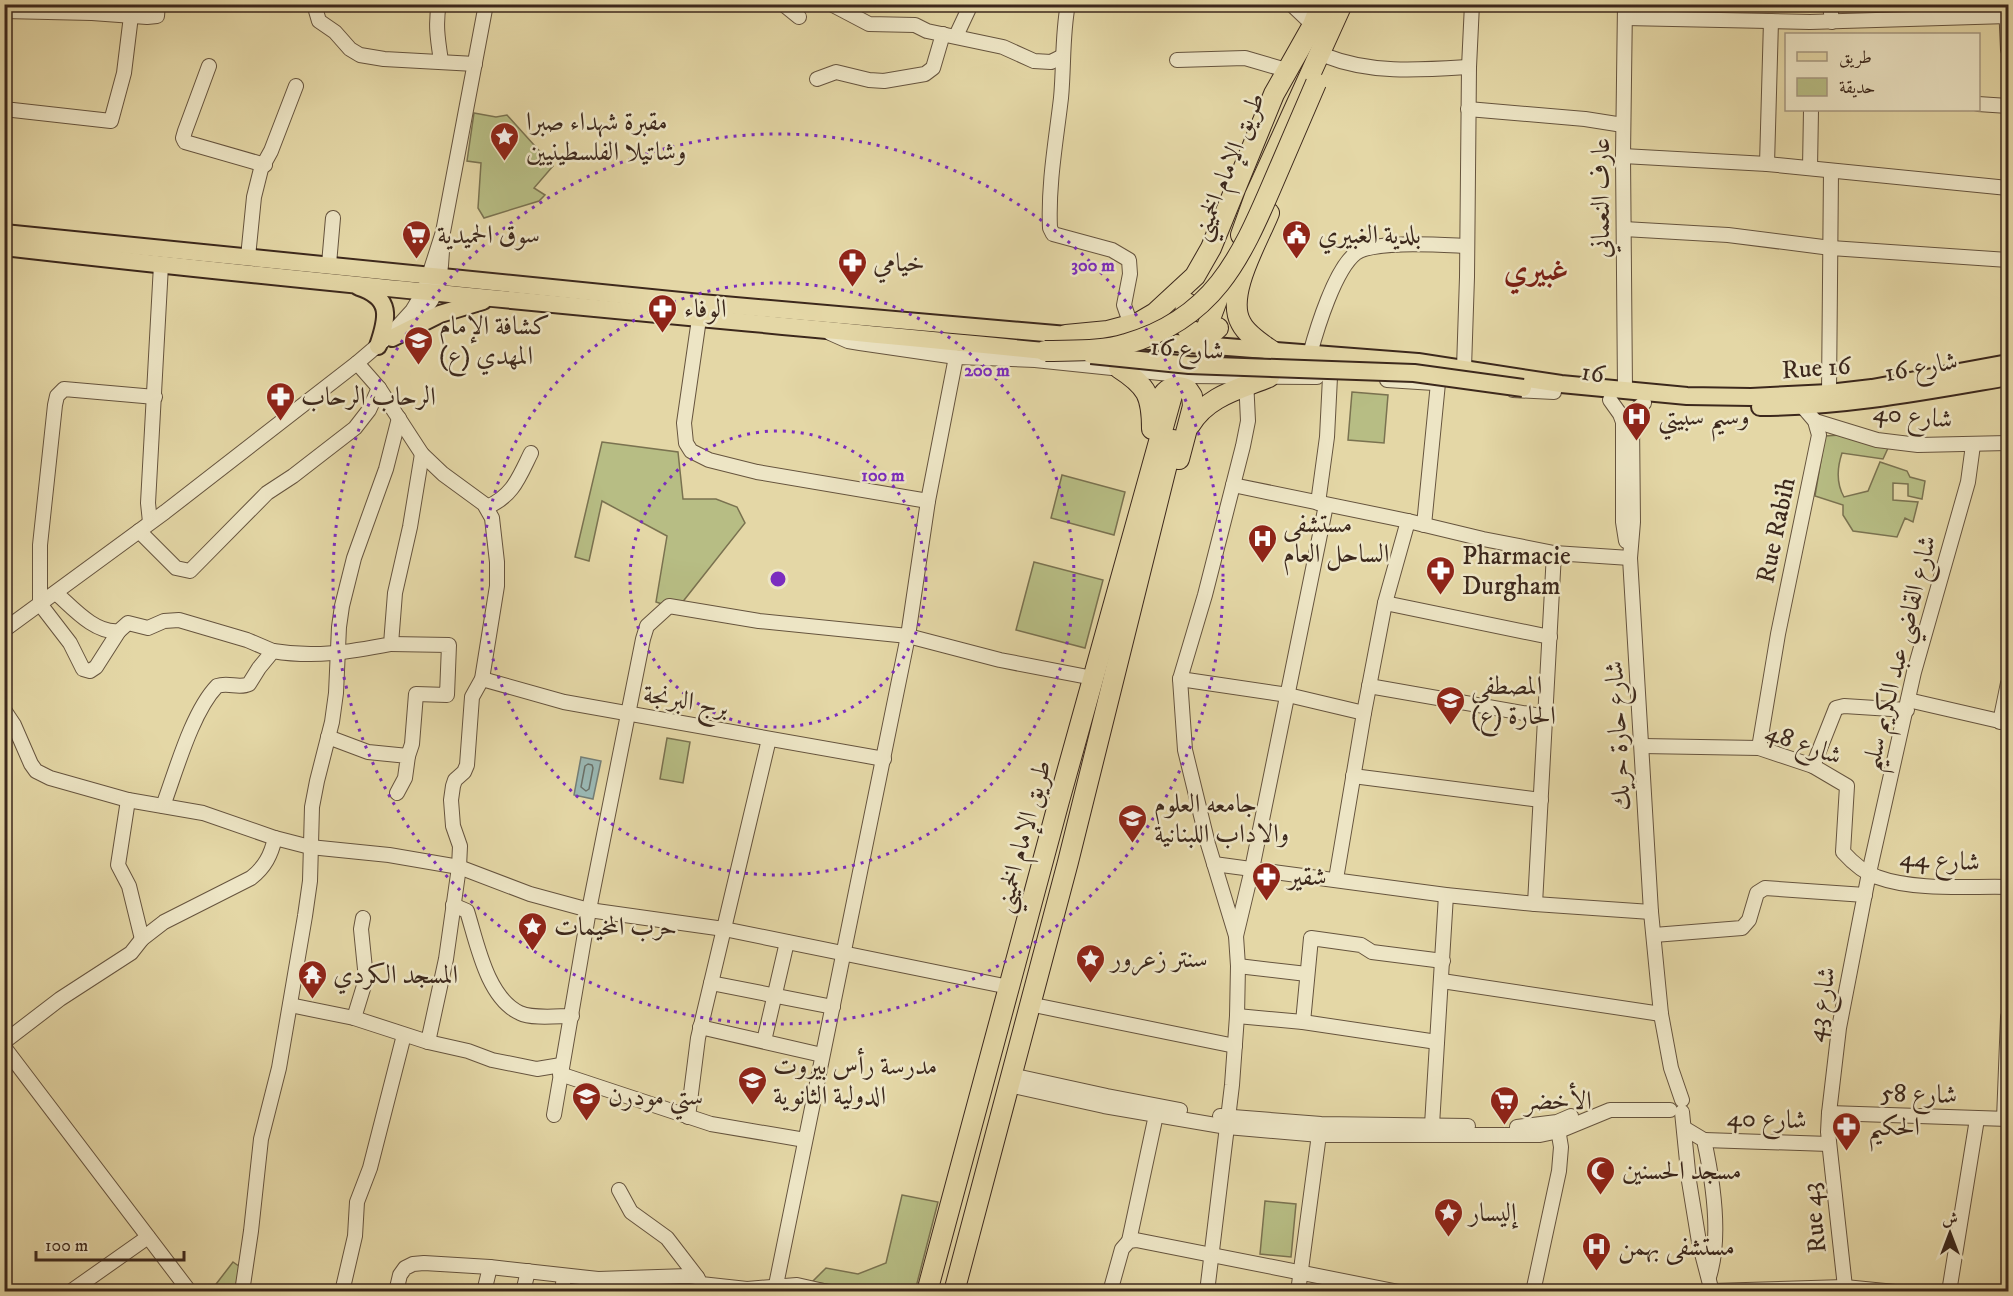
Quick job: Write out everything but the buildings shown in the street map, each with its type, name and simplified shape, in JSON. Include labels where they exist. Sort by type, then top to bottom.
[{"type":"highway","points":[[1320,48],[1287,70],[1266,112],[1186,307],[1183,322],[1185,328],[1190,332],[1214,333],[1223,320],[1310,117],[1317,96],[1320,48],[1321,4]]},
{"type":"highway","points":[[1045,351],[1101,349],[1127,344],[1163,331],[1183,320],[1210,295],[1227,275],[1254,229],[1320,48],[1342,4]]},
{"type":"highway","name":"طريق الإمام الخميني","points":[[1201,325],[1320,48]]},
{"type":"highway","points":[[1066,335],[1108,331],[1131,325],[1155,313],[1195,276],[1211,248]]},
{"type":"highway","points":[[1240,283],[1237,308],[1241,323],[1272,351]]},
{"type":"highway","points":[[1119,368],[1140,384],[1148,394],[1152,429]]},
{"type":"highway","points":[[1186,433],[1192,420],[1206,405],[1246,381],[1269,377]]},
{"type":"highway","points":[[1086,704],[1088,677],[1104,603],[1152,429],[1163,394],[1169,389],[1179,387],[1188,390],[1193,399],[1186,433],[1136,628],[1127,652],[1117,668]]},
{"type":"highway","name":"طريق الإمام الخميني","points":[[927,1292],[1086,704],[1178,396],[1117,668],[956,1283]]},
{"type":"highway","points":[[1046,854],[1068,862]]},
{"type":"highway","points":[[933,1268],[956,1283]]},
{"type":"main road","points":[[4,233],[329,264],[504,299]]},
{"type":"main road","points":[[4,247],[161,265],[346,282],[433,284]]},
{"type":"main road","points":[[346,282],[374,293],[384,306],[385,322],[381,345]]},
{"type":"main road","name":"شارع 16","points":[[433,284],[701,303],[1066,335],[1418,362],[1561,384],[1644,403],[1803,407],[1836,398],[1881,399],[2008,377]]},
{"type":"main road","name":"شارع 16","points":[[504,299],[1189,365],[1414,373],[1554,392]]},
{"type":"main road","points":[[381,345],[456,308],[504,299]]},
{"type":"main road","points":[[1337,377],[1328,368],[1331,358],[1340,355]]},
{"type":"main road","name":"Rue 16","points":[[1620,397],[1836,398],[1872,388],[2008,363]]},
{"type":"main road","name":"16","points":[[1554,392],[1620,397]]},
{"type":"street","points":[[4,10],[93,9],[131,16],[157,16],[158,4]]},
{"type":"street","points":[[314,4],[319,21],[360,55],[384,59],[475,64]]},
{"type":"street","points":[[439,4],[436,17],[441,61]]},
{"type":"street","points":[[4,630],[165,512],[381,345],[433,284],[486,4]]},
{"type":"street","points":[[783,4],[799,17]]},
{"type":"street","points":[[831,4],[869,24],[915,26],[927,31],[1003,47],[1034,62],[1051,62],[1063,56]]},
{"type":"street","points":[[817,79],[836,72],[884,81],[925,74],[933,68],[950,35],[971,4]]},
{"type":"street","points":[[1068,4],[1051,190],[1050,228],[1053,234],[1112,250],[1129,260],[1130,274],[1124,305],[1131,325]]},
{"type":"street","points":[[1291,4],[1320,48],[1344,63],[1367,68],[1469,67]]},
{"type":"street","points":[[1464,368],[1472,4]]},
{"type":"street","points":[[1830,4],[1832,22]]},
{"type":"street","points":[[1625,11],[1771,21],[1810,28],[1832,22],[1950,11],[2007,12],[2008,50]]},
{"type":"street","name":"عارف النعماني","points":[[1620,397],[1624,229],[1625,11]]},
{"type":"street","points":[[4,109],[111,120],[124,73],[131,16]]},
{"type":"street","points":[[1767,164],[1771,21]]},
{"type":"street","points":[[1177,60],[1245,58],[1287,70]]},
{"type":"street","points":[[209,66],[183,138],[185,142],[265,165]]},
{"type":"street","points":[[248,257],[254,197],[261,169],[265,165],[296,86]]},
{"type":"street","points":[[1980,104],[2008,106]]},
{"type":"street","points":[[1468,110],[1585,119],[1623,125]]},
{"type":"street","points":[[1810,168],[1811,111]]},
{"type":"street","points":[[1623,156],[1767,164],[2008,188]]},
{"type":"street","points":[[1831,171],[1836,398]]},
{"type":"street","points":[[329,264],[333,218]]},
{"type":"street","points":[[1624,229],[1728,235],[1831,248],[2008,260]]},
{"type":"street","points":[[1310,354],[1319,321],[1345,264],[1358,252],[1376,247],[1467,246]]},
{"type":"street","points":[[161,265],[155,397],[148,503],[144,526],[176,568],[190,571],[267,493],[355,428],[369,410],[379,388]]},
{"type":"street","points":[[699,319],[684,423],[686,443],[691,451],[709,460],[757,472],[928,501]]},
{"type":"street","name":"شارع 16","points":[[826,330],[848,341],[956,357],[1035,360],[1246,381]]},
{"type":"street","points":[[776,1285],[908,636],[928,501],[956,357]]},
{"type":"street","points":[[357,363],[379,388],[422,454],[443,474],[473,494],[487,507],[495,532],[497,578],[482,679],[472,697],[467,765],[464,772],[455,780],[451,800],[453,826],[460,846],[459,867],[442,981],[428,1042]]},
{"type":"street","points":[[1269,377],[1337,377],[1554,392]]},
{"type":"street","points":[[1236,936],[1288,695],[1322,504],[1327,437],[1337,377]]},
{"type":"street","points":[[1207,1292],[1228,1122],[1237,1016],[1238,966],[1236,936],[1214,864],[1185,750],[1180,679],[1205,595],[1248,421],[1246,381]]},
{"type":"street","points":[[1424,525],[1438,383]]},
{"type":"street","points":[[155,397],[78,389],[64,389],[57,396],[40,544],[40,604],[65,636],[83,669],[90,671],[96,667],[119,631],[128,623],[148,628],[164,621],[179,620],[247,640],[273,651],[286,653],[339,654],[391,644],[448,645],[447,695],[416,694],[412,744],[405,778],[397,794]]},
{"type":"street","points":[[1620,397],[1616,406],[1623,422],[1628,472]]},
{"type":"street","name":"Rue Rabih","points":[[1759,748],[1778,634],[1821,427],[1836,398]]},
{"type":"street","points":[[1628,472],[1632,422],[1638,408],[1644,403]]},
{"type":"street","points":[[1803,407],[1821,427]]},
{"type":"street","points":[[242,1292],[261,1139],[279,1068],[310,881],[312,807],[336,693],[340,617],[352,566],[386,469],[399,418]]},
{"type":"street","name":"شارع 40","points":[[1821,427],[1876,440],[1918,445],[1973,445],[2008,442]]},
{"type":"street","name":"شارع القاضي عبد الكريم سليم","points":[[1869,873],[1907,705],[1964,496],[1973,445]]},
{"type":"street","points":[[487,507],[513,490],[531,453]]},
{"type":"street","points":[[391,644],[395,593],[410,527],[422,454]]},
{"type":"street","name":"شارع حارة حريك","points":[[1628,472],[1623,522],[1630,558],[1651,912],[1675,1105],[1684,1128],[1687,1169],[1699,1242],[1711,1287]]},
{"type":"street","points":[[149,483],[154,498],[165,512]]},
{"type":"street","points":[[1233,485],[1554,553],[1630,558]]},
{"type":"street","points":[[1336,879],[1385,603],[1408,521]]},
{"type":"street","points":[[1535,904],[1554,553]]},
{"type":"street","points":[[56,593],[97,626],[112,632],[119,631]]},
{"type":"street","points":[[1385,603],[1550,637]]},
{"type":"street","points":[[554,1115],[589,910],[643,639],[647,626],[669,606],[759,621],[908,636],[1000,660],[1088,677]]},
{"type":"street","points":[[163,806],[192,730],[212,691],[220,685],[231,684],[242,687],[249,684],[273,651]]},
{"type":"street","name":"برج البرنجة","points":[[482,679],[564,702],[629,715],[884,759]]},
{"type":"street","points":[[1180,679],[1288,695],[1364,713]]},
{"type":"street","points":[[1814,766],[1836,708],[1907,705],[2004,723],[2008,683]]},
{"type":"street","points":[[1369,686],[1546,717]]},
{"type":"street","points":[[4,710],[36,771],[50,778],[128,801],[203,813],[275,838],[310,847],[389,855],[459,867],[530,894],[589,910],[724,929],[1009,987]]},
{"type":"street","points":[[328,737],[368,752],[408,756]]},
{"type":"street","points":[[688,1117],[700,1027],[769,739]]},
{"type":"street","name":"شارع 48","points":[[1642,746],[1759,748],[1814,766],[1847,786],[1843,852],[1869,873]]},
{"type":"street","points":[[1353,776],[1541,800]]},
{"type":"street","points":[[128,801],[118,865],[129,886],[142,939]]},
{"type":"street","points":[[4,1042],[60,999],[131,953],[142,939],[164,922],[260,872],[267,862],[275,838]]},
{"type":"street","points":[[1214,864],[1446,895],[1651,912]]},
{"type":"street","name":"شارع 44","points":[[1869,873],[1878,878],[1913,884],[2008,887]]},
{"type":"street","name":"شارع 43","points":[[1829,1144],[1828,1113],[1839,1028],[1869,873]]},
{"type":"street","points":[[1654,935],[1742,928],[1746,926],[1758,893],[1765,888],[1865,895]]},
{"type":"street","points":[[1432,1125],[1446,895]]},
{"type":"street","points":[[453,904],[467,911],[486,970],[495,989],[509,1005],[520,1014],[572,1016]]},
{"type":"street","points":[[354,1017],[366,979],[362,941],[363,918]]},
{"type":"street","points":[[1303,1022],[1311,938],[1361,945],[1372,952],[1443,961]]},
{"type":"street","points":[[764,1041],[787,942]]},
{"type":"street","points":[[1238,966],[1307,974]]},
{"type":"street","points":[[1442,981],[1662,1014]]},
{"type":"street","points":[[711,984],[833,1007]]},
{"type":"street","points":[[1029,1004],[1235,1046]]},
{"type":"street","points":[[290,1005],[354,1017],[404,1035],[468,1051],[492,1060],[537,1069],[561,1069],[711,1124],[806,1140]]},
{"type":"street","points":[[1237,1016],[1303,1022],[1437,1042]]},
{"type":"street","points":[[2006,1119],[2008,1017]]},
{"type":"street","points":[[700,1027],[822,1055]]},
{"type":"street","points":[[342,1292],[355,1236],[357,1202],[370,1168],[404,1035]]},
{"type":"street","points":[[4,1047],[190,1292]]},
{"type":"street","points":[[1010,1080],[1107,1096],[1228,1122]]},
{"type":"street","points":[[1010,1080],[1104,1106],[1156,1115],[1320,1129],[1520,1136],[1610,1110],[1675,1105]]},
{"type":"street","name":"شارع 58","points":[[1828,1113],[2006,1119]]},
{"type":"street","points":[[1110,1292],[1122,1248],[1129,1241],[1156,1115]]},
{"type":"street","points":[[1949,1292],[1977,1119]]},
{"type":"street","points":[[1320,1129],[1432,1125],[1558,1126]]},
{"type":"street","points":[[1533,1292],[1559,1171],[1558,1126]]},
{"type":"street","points":[[1684,1128],[1704,1140],[1712,1182],[1715,1241],[1711,1287],[1845,1287],[1895,1292]]},
{"type":"street","points":[[1298,1292],[1320,1129]]},
{"type":"street","name":"شارع 40","points":[[1704,1140],[1829,1144]]},
{"type":"street","name":"Rue 43","points":[[1829,1144],[1845,1287]]},
{"type":"street","points":[[619,1190],[631,1212],[667,1239],[700,1284]]},
{"type":"street","points":[[70,1292],[148,1237]]},
{"type":"street","points":[[1129,1241],[1136,1240],[1212,1254],[1399,1292]]},
{"type":"street","points":[[396,1292],[400,1275],[405,1268],[413,1264],[528,1271],[604,1285],[700,1284],[747,1289],[797,1284],[828,1292]]},
{"type":"street","points":[[484,1292],[490,1267]]},
{"type":"street","points":[[523,1292],[528,1271]]},
{"type":"street","points":[[562,1292],[564,1276]]},
{"type":"green space","points":[[474,113],[496,117],[507,115],[553,166],[534,188],[545,195],[539,201],[484,218],[478,208],[481,163],[467,161]]},
{"type":"green space","points":[[1352,392],[1388,395],[1384,443],[1348,440]]},
{"type":"green space","points":[[1840,435],[1889,446],[1883,459],[1842,453],[1838,475],[1844,497],[1868,491],[1880,462],[1907,471],[1910,477],[1925,481],[1922,499],[1908,496],[1908,484],[1893,483],[1893,500],[1918,502],[1913,522],[1905,518],[1897,537],[1853,531],[1843,515],[1843,505],[1815,496],[1825,436]]},
{"type":"green space","points":[[602,442],[678,452],[683,499],[716,499],[737,507],[745,523],[677,609],[656,602],[667,536],[602,501],[589,561],[575,557]]},
{"type":"green space","points":[[1062,475],[1125,492],[1114,535],[1051,518]]},
{"type":"green space","points":[[1034,562],[1103,580],[1085,648],[1016,630]]},
{"type":"green space","points":[[667,738],[690,742],[683,783],[660,779]]},
{"type":"green space","points":[[902,1195],[938,1202],[915,1291],[875,1291],[812,1282],[826,1268],[858,1274],[886,1263]]},
{"type":"green space","points":[[1265,1201],[1296,1204],[1291,1257],[1260,1254]]},
{"type":"green space","points":[[233,1262],[243,1269],[236,1291],[210,1292]]},
{"type":"water","points":[[581,757],[601,761],[593,799],[574,795]]},
{"type":"place","name":"مقبرة شهداء صبرا وشاتيلا الفلسطينيين","points":[[505,162]]},
{"type":"place","name":"سوق الحمیدیة","points":[[416,260]]},
{"type":"place","name":"بلدية الغبيري","points":[[1297,260]]},
{"type":"place","name":"خيامي","points":[[852,288]]},
{"type":"place","name":"الوفاء","points":[[663,334]]},
{"type":"place","name":"كشافة الإمام المهدي (ع)","points":[[418,366]]},
{"type":"place","name":"الرحاب الرحاب","points":[[280,422]]},
{"type":"place","name":"وسيم سبيتي","points":[[1637,442]]},
{"type":"place","name":"مستشفى الساحل العام","points":[[1262,564]]},
{"type":"place","name":"Pharmacie Durgham","points":[[1441,596]]},
{"type":"place","name":"المصطفى الحارة (ع)","points":[[1450,726]]},
{"type":"place","name":"جامعه العلوم والاداب اللبنانية","points":[[1133,844]]},
{"type":"place","name":"شقير","points":[[1267,902]]},
{"type":"place","name":"حرب المخيمات","points":[[533,952]]},
{"type":"place","name":"سنتر زعرور","points":[[1090,984]]},
{"type":"place","name":"المسجد الكردي","points":[[312,1000]]},
{"type":"place","name":"مدرسة رأس بيروت الدولية الثانوية","points":[[752,1106]]},
{"type":"place","name":"ستي مودرن","points":[[587,1122]]},
{"type":"place","name":"الأخضر","points":[[1504,1126]]},
{"type":"place","name":"الحكيم","points":[[1847,1152]]},
{"type":"place","name":"مسجد الحسنين","points":[[1601,1196]]},
{"type":"place","name":"إليسار","points":[[1448,1238]]},
{"type":"place","name":"مستشفى بهمن","points":[[1597,1272]]},
{"type":"district","name":"غبيري","points":[[1536,269]]}]
